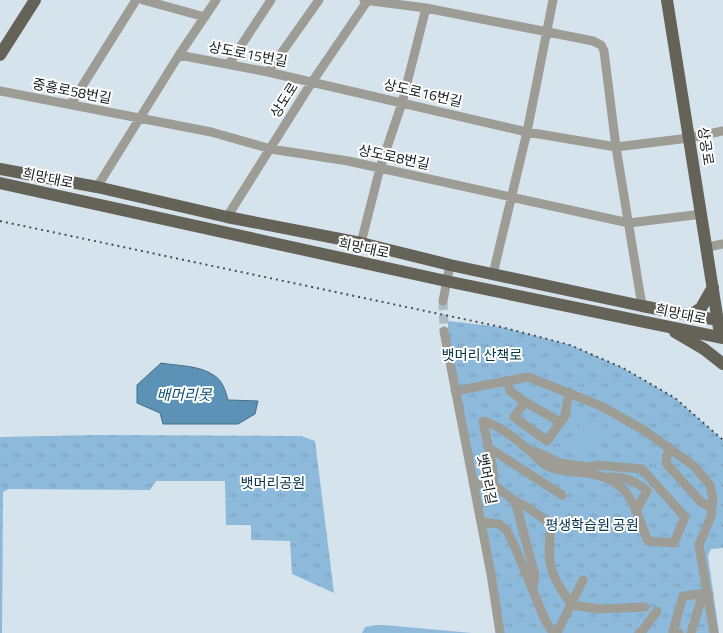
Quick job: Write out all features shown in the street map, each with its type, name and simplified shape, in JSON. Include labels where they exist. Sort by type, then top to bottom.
[{"type":"main road","points":[[1,41],[27,0]]},
{"type":"main road","points":[[0,55],[35,0]]},
{"type":"main road","name":"상공로","points":[[667,0],[714,289],[721,321],[722,339]]},
{"type":"main road","name":"희망대로","points":[[0,170],[97,187],[227,216],[361,243],[450,265],[689,316],[721,321]]},
{"type":"main road","name":"희망대로","points":[[0,183],[446,281],[662,324],[722,339]]},
{"type":"main road","points":[[689,316],[701,308],[714,289],[723,304]]},
{"type":"main road","points":[[662,324],[689,339],[723,364]]},
{"type":"street","points":[[71,104],[136,0]]},
{"type":"street","points":[[143,0],[204,17]]},
{"type":"street","points":[[97,187],[179,55],[216,0]]},
{"type":"street","points":[[228,64],[271,0]]},
{"type":"street","points":[[268,72],[319,0]]},
{"type":"street","points":[[367,0],[426,8],[593,41],[600,45],[604,51],[616,147],[629,223]]},
{"type":"street","name":"상도로","points":[[227,216],[312,82],[367,0]]},
{"type":"street","points":[[493,274],[527,132],[553,0]]},
{"type":"street","points":[[361,243],[380,168],[402,103],[426,8]]},
{"type":"street","name":"상도로15번길","points":[[179,55],[312,82]]},
{"type":"street","name":"상도로16번길","points":[[312,82],[527,132],[616,147],[689,138],[723,131]]},
{"type":"street","name":"중흥로58번길","points":[[0,92],[71,104],[211,132],[271,148]]},
{"type":"street","name":"상도로8번길","points":[[271,148],[380,168],[629,223],[702,214]]},
{"type":"street","name":"희망대로","points":[[629,223],[642,306]]},
{"type":"street","points":[[708,247],[723,244]]},
{"type":"street","points":[[443,301],[450,265]]},
{"type":"street","name":"뱃머리길","points":[[444,331],[481,522],[500,633]]},
{"type":"street","points":[[455,391],[528,377],[601,406],[670,447],[694,466],[710,485],[713,499],[711,516],[699,545],[714,633]]},
{"type":"street","points":[[508,380],[510,391],[525,402],[560,422]]},
{"type":"street","points":[[525,402],[514,417],[547,441],[566,416],[569,392]]},
{"type":"street","points":[[494,485],[483,421],[494,424],[546,466],[558,470],[599,475],[618,483],[632,499],[648,541],[674,543],[685,517],[642,469],[596,465],[578,472]]},
{"type":"street","points":[[523,446],[560,464],[590,467]]},
{"type":"street","points":[[670,447],[666,463],[701,502],[712,508]]},
{"type":"street","points":[[488,448],[562,495]]},
{"type":"street","points":[[606,478],[623,477],[639,484],[647,491]]},
{"type":"street","points":[[636,511],[647,491],[655,482]]},
{"type":"street","points":[[473,483],[494,485],[515,501],[527,507],[551,524],[548,555],[553,577],[572,605],[600,609],[641,607],[649,623]]},
{"type":"street","points":[[515,501],[535,575],[533,591]]},
{"type":"street","points":[[481,522],[499,524],[507,531],[516,547],[545,620],[554,633]]},
{"type":"street","points":[[557,633],[583,580]]},
{"type":"street","points":[[679,633],[673,631],[683,596],[708,593]]},
{"type":"street","points":[[691,633],[701,600],[708,593]]},
{"type":"street","points":[[639,633],[658,611]]},
{"type":"green space","name":"평생학습원 공원","points":[[448,321],[501,327],[570,345],[623,368],[675,398],[723,440],[723,548],[711,549],[708,556],[719,633],[502,633],[448,331]]},
{"type":"green space","points":[[580,418],[603,421],[598,453],[576,451]]},
{"type":"green space","name":"뱃머리공원","points":[[98,435],[301,436],[315,441],[334,593],[292,574],[290,541],[251,540],[251,525],[226,525],[225,481],[156,481],[150,490],[9,489],[3,492],[2,633],[0,633],[0,437]]},
{"type":"green space","points":[[376,625],[472,633],[362,633],[365,627]]},
{"type":"water","name":"배머리못","points":[[161,363],[189,366],[209,372],[218,378],[224,387],[228,400],[258,401],[255,414],[238,424],[163,424],[160,413],[137,403],[137,385]]},
{"type":"tunnel","points":[[443,301],[444,331]]},
{"type":"railway","points":[[0,221],[501,327],[570,345],[623,368],[675,398],[723,440]]},
{"type":"park label","name":"뱃머리 산책로","points":[[482,355]]}]
